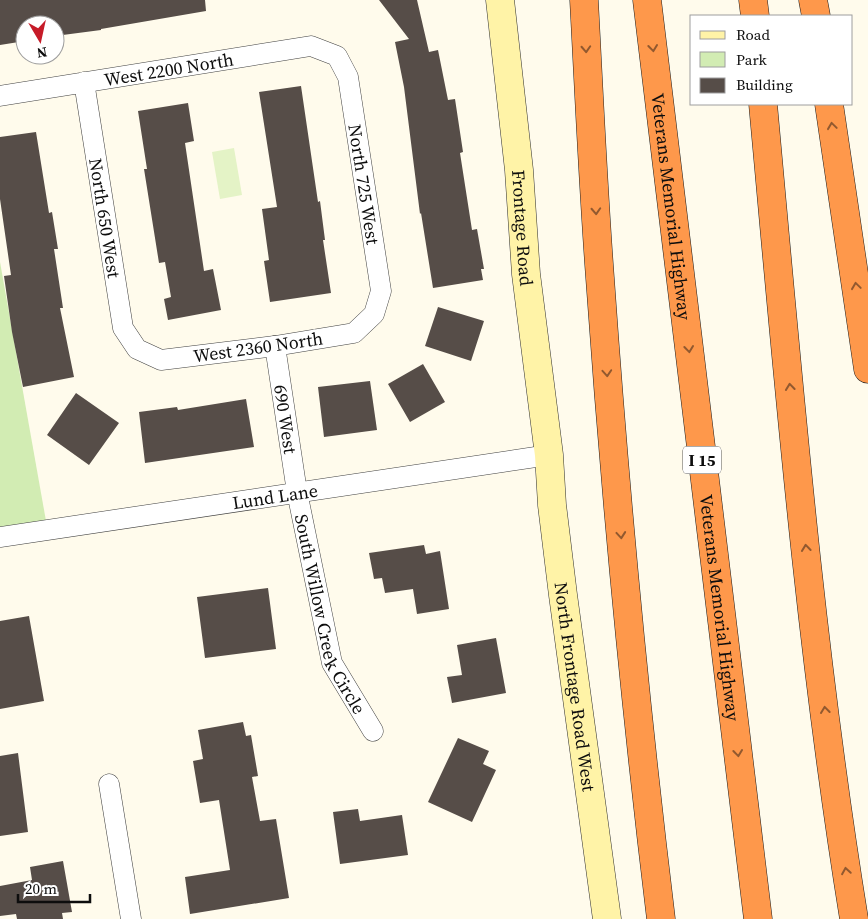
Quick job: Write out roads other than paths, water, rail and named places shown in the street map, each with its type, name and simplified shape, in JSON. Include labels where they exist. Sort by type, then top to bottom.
[{"type":"highway","points":[[584,0],[599,275],[609,406],[632,664],[661,919]]},
{"type":"highway","name":"Veterans Memorial Highway","points":[[647,0],[758,919]]},
{"type":"highway","points":[[753,0],[755,15]]},
{"type":"highway","points":[[813,0],[816,15]]},
{"type":"highway","points":[[763,105],[806,558],[838,821],[854,919]]},
{"type":"highway","points":[[828,105],[868,369]]},
{"type":"street","name":"Frontage Road","points":[[500,0],[519,170],[526,274],[549,455]]},
{"type":"street","name":"West 2200 North","points":[[0,96],[310,46],[337,56]]},
{"type":"street","name":"North 725 West","points":[[337,56],[348,77],[380,291],[374,314]]},
{"type":"street","name":"North 650 West","points":[[84,82],[123,328],[137,349]]},
{"type":"street","name":"West 2360 North","points":[[137,349],[161,360],[275,346],[354,333],[374,314]]},
{"type":"street","name":"690 West","points":[[275,346],[297,492]]},
{"type":"street","name":"Lund Lane","points":[[0,537],[549,455]]},
{"type":"street","name":"North Frontage Road West","points":[[549,455],[552,505],[563,595],[607,919]]},
{"type":"street","name":"South Willow Creek Circle","points":[[297,492],[332,663],[373,731]]},
{"type":"street","points":[[109,784],[131,919]]}]
